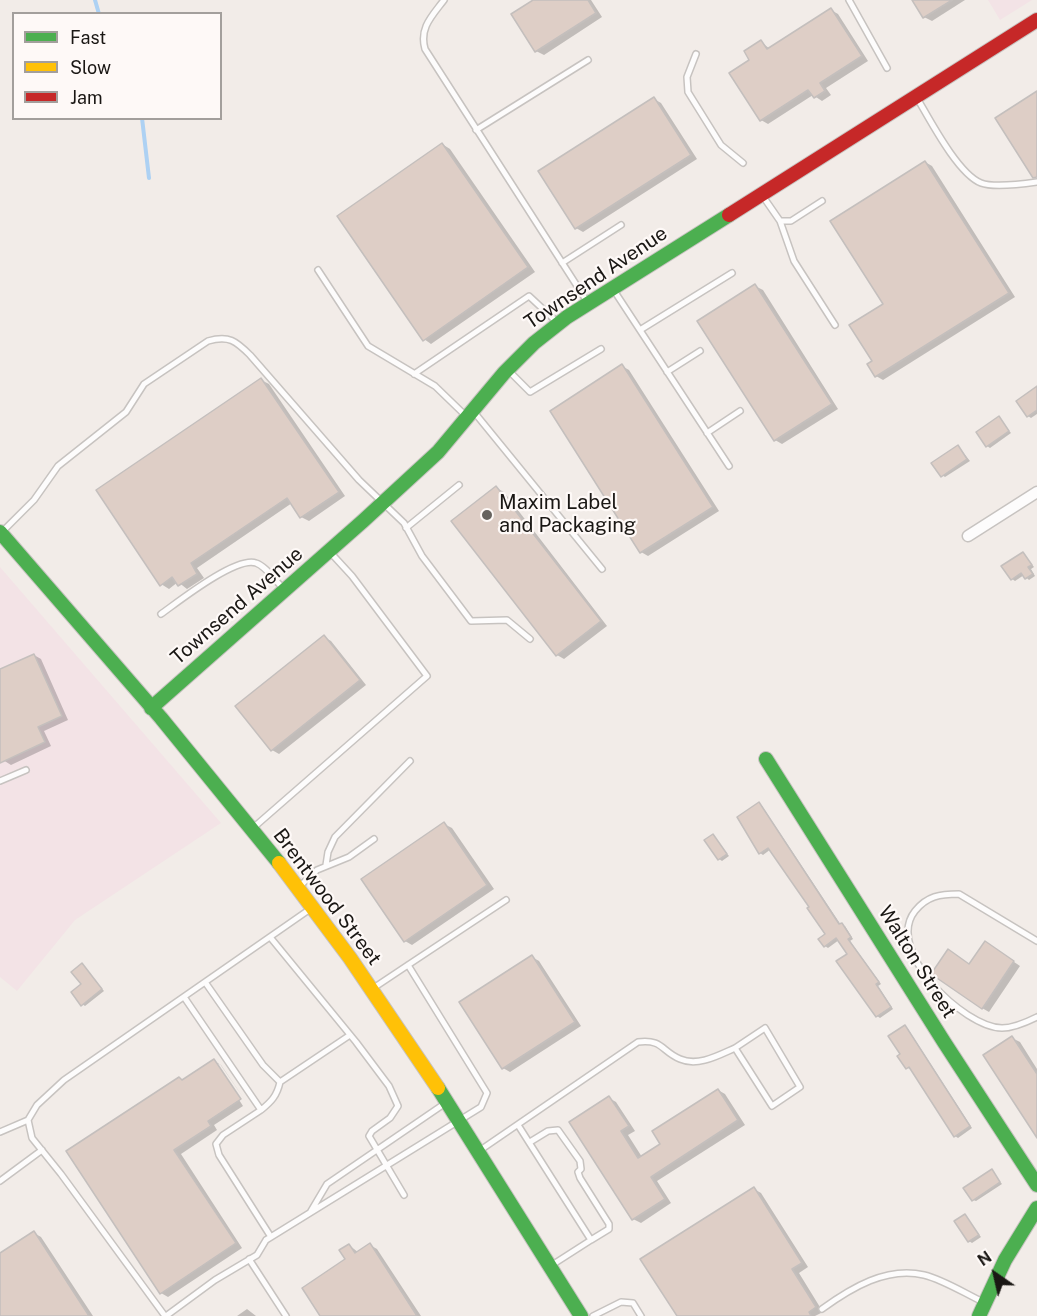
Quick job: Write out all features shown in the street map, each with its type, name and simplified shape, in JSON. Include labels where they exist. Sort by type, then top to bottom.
[{"type":"street","name":"Townsend Avenue","points":[[152,708],[438,452],[508,370],[534,343],[559,323],[612,287],[1037,20]]},
{"type":"street","points":[[968,536],[1037,492]]},
{"type":"street","name":"Brentwood Street","points":[[0,532],[214,781],[313,907],[372,989],[459,1120],[583,1316]]},
{"type":"street","name":"Walton Street","points":[[766,759],[1037,1185]]},
{"type":"street","points":[[979,1316],[1013,1245],[1037,1208]]},
{"type":"lane","points":[[444,0],[425,27],[422,38],[424,49],[588,303]]},
{"type":"lane","points":[[849,0],[887,68]]},
{"type":"lane","points":[[696,54],[687,77],[688,92],[721,145],[743,164]]},
{"type":"lane","points":[[476,130],[588,60]]},
{"type":"lane","points":[[915,96],[943,142],[970,176],[982,183],[1001,185],[1037,182]]},
{"type":"lane","points":[[761,193],[780,221],[794,261],[835,326]]},
{"type":"lane","points":[[780,221],[791,221],[822,201]]},
{"type":"lane","points":[[562,263],[621,225]]},
{"type":"lane","points":[[318,270],[368,346],[435,386],[470,414],[602,569]]},
{"type":"lane","points":[[640,330],[732,273]]},
{"type":"lane","points":[[612,287],[729,466]]},
{"type":"lane","points":[[414,374],[529,296],[559,323]]},
{"type":"lane","points":[[0,532],[34,500],[58,466],[126,412],[144,384],[208,340],[219,338],[237,342],[250,355],[359,480],[406,528],[422,556],[471,621],[507,620],[530,639]]},
{"type":"lane","points":[[508,370],[530,392],[601,349]]},
{"type":"lane","points":[[668,372],[700,351]]},
{"type":"lane","points":[[707,433],[740,411]]},
{"type":"lane","points":[[406,528],[459,485]]},
{"type":"lane","points":[[252,830],[427,676],[352,576],[329,551]]},
{"type":"lane","points":[[161,614],[216,575],[248,562],[258,563],[285,590]]},
{"type":"lane","points":[[326,865],[328,852],[335,837],[410,761]]},
{"type":"lane","points":[[0,781],[26,770]]},
{"type":"lane","points":[[298,888],[318,870],[349,857],[374,839]]},
{"type":"lane","points":[[1037,941],[959,894],[944,894],[929,898],[911,916],[907,930],[909,944],[924,975],[973,1019],[990,1026],[1003,1028],[1037,1017]]},
{"type":"lane","points":[[372,989],[506,900]]},
{"type":"lane","points":[[0,1132],[28,1120],[37,1105],[64,1080],[313,907]]},
{"type":"lane","points":[[270,937],[389,1086],[398,1106],[390,1118],[372,1131],[369,1136],[404,1195]]},
{"type":"lane","points":[[28,1120],[32,1138],[165,1316],[215,1280],[257,1255],[266,1240],[481,1107],[488,1093],[408,965]]},
{"type":"lane","points":[[206,982],[263,1065],[280,1082]]},
{"type":"lane","points":[[184,997],[261,1110]]},
{"type":"lane","points":[[479,1151],[638,1042],[657,1043],[680,1059],[689,1061],[711,1059],[735,1048],[765,1028],[800,1087],[772,1106],[735,1048]]},
{"type":"lane","points":[[271,1237],[219,1155],[216,1144],[223,1135],[273,1100],[280,1082],[350,1035]]},
{"type":"lane","points":[[311,1212],[327,1184],[447,1102]]},
{"type":"lane","points":[[518,1125],[591,1240]]},
{"type":"lane","points":[[530,1142],[548,1131],[558,1130],[580,1161],[581,1169],[578,1172],[580,1178],[609,1224],[609,1229],[550,1265]]},
{"type":"lane","points":[[0,1180],[42,1150]]},
{"type":"lane","points":[[249,1259],[286,1316]]},
{"type":"lane","points":[[822,1309],[853,1288],[869,1281],[883,1276],[902,1274],[931,1277],[984,1303]]},
{"type":"lane","points":[[583,1316],[621,1302],[633,1303],[641,1316]]},
{"type":"shaded area","points":[[988,0],[1032,0],[1000,20]]},
{"type":"shaded area","points":[[0,567],[221,823],[75,920],[17,991],[0,977]]},
{"type":"building","points":[[533,0],[588,0],[596,13],[535,52],[511,14]]},
{"type":"building","points":[[912,0],[952,0],[923,18]]},
{"type":"building","points":[[831,8],[862,56],[820,83],[825,91],[814,98],[808,90],[760,121],[729,73],[749,60],[744,51],[761,40],[767,49]]},
{"type":"building","points":[[1037,91],[1037,177],[1033,178],[995,118]]},
{"type":"building","points":[[654,97],[691,155],[575,229],[538,171]]},
{"type":"building","points":[[442,143],[528,267],[423,341],[337,216]]},
{"type":"building","points":[[925,161],[1009,293],[875,377],[867,364],[872,361],[849,325],[883,304],[830,221]]},
{"type":"building","points":[[755,284],[832,404],[774,441],[697,321]]},
{"type":"building","points":[[622,364],[713,507],[640,553],[550,411]]},
{"type":"building","points":[[261,378],[339,492],[300,518],[287,498],[191,563],[197,574],[178,586],[172,577],[160,586],[96,490]]},
{"type":"building","points":[[1037,386],[1037,410],[1027,417],[1016,401]]},
{"type":"building","points":[[999,416],[1009,431],[986,447],[976,432]]},
{"type":"building","points":[[958,445],[967,459],[941,477],[931,463]]},
{"type":"building","points":[[496,486],[601,621],[556,656],[451,521]]},
{"type":"building","points":[[1023,552],[1032,565],[1028,567],[1033,574],[1025,579],[1021,573],[1011,580],[1001,566]]},
{"type":"building","points":[[324,635],[360,680],[271,751],[235,706]]},
{"type":"building","points":[[34,654],[62,716],[38,727],[45,742],[0,763],[0,669]]},
{"type":"building","points":[[759,802],[839,924],[842,923],[851,937],[848,939],[879,982],[876,984],[891,1007],[876,1017],[836,961],[847,954],[836,938],[824,947],[818,939],[825,934],[807,908],[809,907],[768,848],[759,854],[737,817]]},
{"type":"building","points":[[444,822],[487,885],[404,942],[361,879]]},
{"type":"building","points":[[713,834],[727,854],[718,860],[704,840]]},
{"type":"building","points":[[985,941],[1014,961],[982,1009],[931,974],[948,949],[969,964]]},
{"type":"building","points":[[532,955],[575,1022],[502,1069],[459,1002]]},
{"type":"building","points":[[82,963],[102,989],[81,1006],[71,992],[81,984],[71,972]]},
{"type":"building","points":[[905,1025],[970,1126],[954,1137],[909,1067],[906,1069],[897,1056],[900,1054],[888,1036]]},
{"type":"building","points":[[1012,1036],[1037,1074],[1037,1138],[983,1055]]},
{"type":"building","points":[[214,1059],[241,1099],[208,1121],[211,1126],[174,1150],[236,1243],[160,1294],[66,1151],[179,1077],[182,1080]]},
{"type":"building","points":[[718,1089],[738,1120],[651,1177],[665,1199],[632,1220],[569,1122],[609,1096],[629,1126],[621,1131],[638,1158],[660,1144],[652,1131]]},
{"type":"building","points":[[992,1169],[1000,1182],[972,1201],[963,1188]]},
{"type":"building","points":[[754,1187],[802,1263],[792,1269],[816,1307],[809,1312],[811,1316],[677,1316],[640,1259]]},
{"type":"building","points":[[965,1214],[979,1235],[968,1242],[954,1221]]},
{"type":"building","points":[[34,1231],[89,1316],[0,1316],[0,1253]]},
{"type":"building","points":[[370,1243],[417,1316],[320,1316],[302,1288],[345,1259],[339,1250],[349,1244],[355,1253]]},
{"type":"waterway","points":[[95,0],[98,12]]},
{"type":"waterway","points":[[142,120],[149,178]]},
{"type":"traffic: fast","points":[[151,708],[438,452],[504,373],[534,343],[567,317],[729,215]]},
{"type":"traffic: fast","points":[[0,532],[161,718],[279,863]]},
{"type":"traffic: fast","points":[[766,759],[1037,1185]]},
{"type":"traffic: fast","points":[[438,1088],[581,1316]]},
{"type":"traffic: fast","points":[[979,1316],[1005,1260],[1037,1208]]},
{"type":"traffic: slow","points":[[279,863],[350,958],[438,1088]]},
{"type":"traffic: jam","points":[[729,215],[1037,20]]},
{"type":"place","name":"Maxim Label and Packaging","points":[[487,515]]}]
